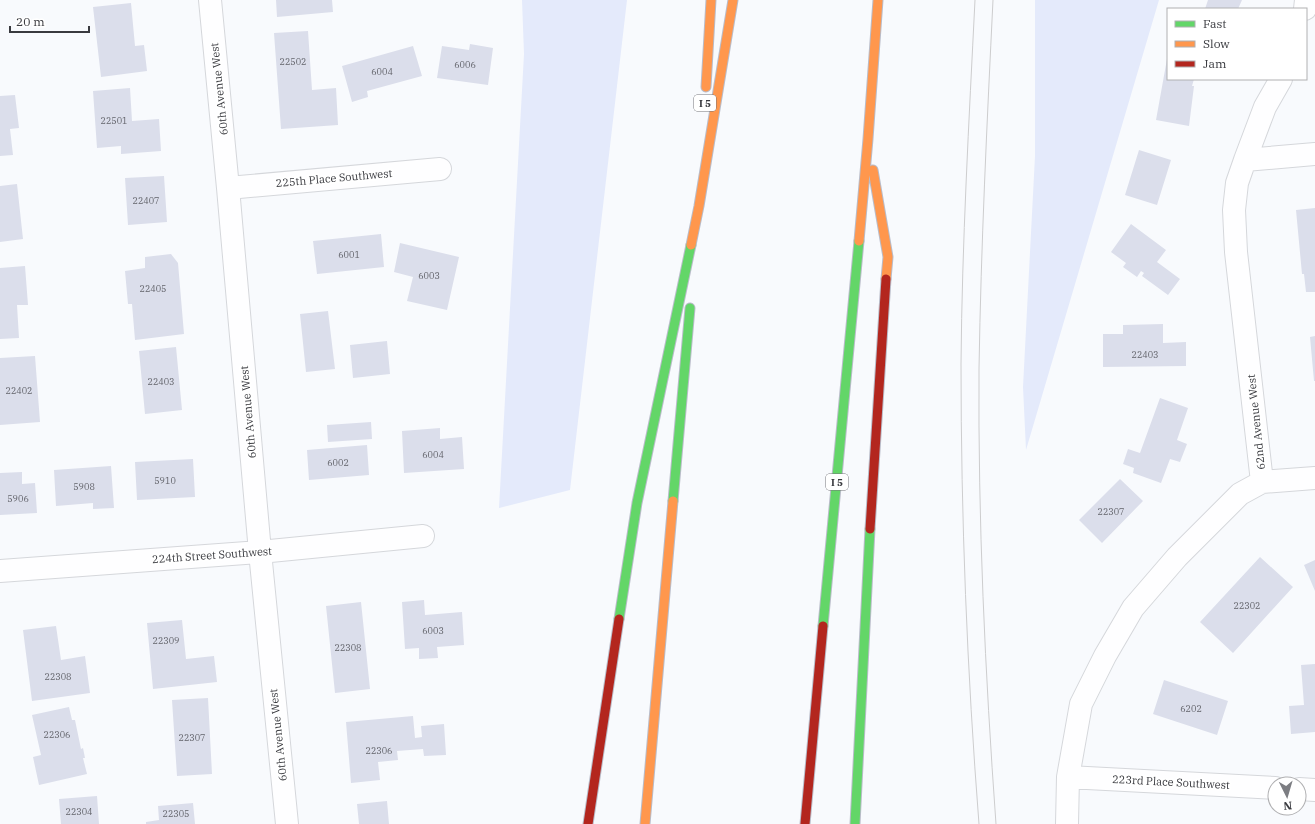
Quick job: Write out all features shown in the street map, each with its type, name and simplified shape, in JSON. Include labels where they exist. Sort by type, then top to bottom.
[{"type":"highway","name":"I 5","points":[[706,95],[711,0]]},
{"type":"highway","points":[[588,824],[638,503],[699,206],[733,0]]},
{"type":"highway","name":"I 5","points":[[805,824],[868,139],[878,0]]},
{"type":"highway","name":"I 5","points":[[692,285],[699,206],[704,119]]},
{"type":"highway","points":[[855,824],[874,460],[888,257],[868,139]]},
{"type":"highway","points":[[645,824],[690,301]]},
{"type":"street","name":"60th Avenue West","points":[[210,0],[260,552],[287,824]]},
{"type":"street","name":"62nd Avenue West","points":[[1068,824],[1068,777],[1081,704],[1104,656],[1133,608],[1177,557],[1240,494],[1262,482],[1234,232],[1234,210],[1237,183],[1245,160],[1265,107],[1280,80]]},
{"type":"street","points":[[1245,160],[1315,154]]},
{"type":"street","name":"225th Place Southwest","points":[[228,188],[440,169]]},
{"type":"street","points":[[1262,482],[1315,478]]},
{"type":"street","name":"224th Street Southwest","points":[[0,571],[260,552],[423,536]]},
{"type":"street","name":"223rd Place Southwest","points":[[1068,777],[1267,788]]},
{"type":"shaded area","points":[[522,0],[627,0],[570,490],[499,508],[524,54]]},
{"type":"shaded area","points":[[1035,0],[1159,0],[1026,450],[1023,387],[1035,156]]},
{"type":"building","points":[[276,0],[332,0],[333,12],[277,17]]},
{"type":"building","points":[[1208,0],[1242,0],[1238,8],[1205,8]]},
{"type":"building","points":[[131,3],[135,46],[144,45],[147,71],[101,77],[93,7]]},
{"type":"building","points":[[308,31],[312,90],[336,88],[338,125],[281,129],[274,33]]},
{"type":"building","points":[[470,44],[493,48],[488,85],[437,78],[442,46],[469,50]]},
{"type":"building","points":[[413,46],[422,76],[367,91],[368,97],[352,102],[342,66]]},
{"type":"building","points":[[1167,59],[1167,80],[1194,80],[1189,126],[1156,120]]},
{"type":"building","points":[[130,88],[132,121],[159,119],[161,151],[121,154],[121,146],[97,148],[93,91]]},
{"type":"building","points":[[15,95],[19,128],[10,129],[13,155],[0,156],[0,96]]},
{"type":"building","points":[[1139,150],[1171,160],[1157,205],[1125,195]]},
{"type":"building","points":[[164,176],[167,222],[128,225],[125,178]]},
{"type":"building","points":[[17,184],[23,239],[0,242],[0,186]]},
{"type":"building","points":[[1315,208],[1315,292],[1306,292],[1304,274],[1302,274],[1296,210]]},
{"type":"building","points":[[1131,224],[1166,250],[1157,262],[1180,279],[1168,295],[1142,276],[1144,273],[1141,271],[1137,277],[1123,267],[1126,263],[1111,252]]},
{"type":"building","points":[[381,234],[384,267],[317,274],[313,241]]},
{"type":"building","points":[[400,243],[459,257],[447,310],[407,301],[413,277],[394,272]]},
{"type":"building","points":[[171,254],[178,263],[184,334],[135,340],[132,304],[128,304],[125,271],[145,268],[145,257]]},
{"type":"building","points":[[25,266],[28,305],[17,305],[19,338],[0,339],[0,268]]},
{"type":"building","points":[[328,311],[335,369],[306,372],[300,314]]},
{"type":"building","points":[[1163,324],[1163,343],[1186,342],[1186,366],[1103,367],[1103,334],[1123,334],[1123,325]]},
{"type":"building","points":[[1315,336],[1315,381],[1314,381],[1310,337]]},
{"type":"building","points":[[387,341],[390,374],[353,378],[350,345]]},
{"type":"building","points":[[176,347],[182,410],[145,414],[139,351]]},
{"type":"building","points":[[35,356],[40,422],[0,425],[0,358]]},
{"type":"building","points":[[1160,398],[1188,408],[1177,440],[1187,444],[1180,462],[1170,459],[1161,483],[1133,473],[1134,468],[1123,464],[1128,449],[1140,453]]},
{"type":"building","points":[[371,422],[372,439],[328,442],[327,425]]},
{"type":"building","points":[[440,428],[440,439],[462,437],[464,469],[404,473],[402,431]]},
{"type":"building","points":[[367,445],[369,475],[309,480],[307,450]]},
{"type":"building","points":[[193,459],[195,497],[137,500],[135,462]]},
{"type":"building","points":[[111,466],[114,508],[93,509],[93,503],[56,506],[54,470]]},
{"type":"building","points":[[22,472],[22,484],[35,483],[37,513],[0,515],[0,473]]},
{"type":"building","points":[[1120,479],[1143,501],[1102,543],[1079,520]]},
{"type":"building","points":[[1260,557],[1293,587],[1233,653],[1200,622]]},
{"type":"building","points":[[1315,560],[1315,591],[1304,565]]},
{"type":"building","points":[[424,600],[425,615],[462,612],[464,645],[437,647],[438,658],[419,659],[419,648],[405,649],[402,602]]},
{"type":"building","points":[[361,602],[370,689],[335,693],[326,606]]},
{"type":"building","points":[[182,620],[186,659],[214,656],[217,682],[153,689],[147,623]]},
{"type":"building","points":[[56,626],[61,660],[85,656],[90,693],[32,701],[23,630]]},
{"type":"building","points":[[1315,664],[1315,732],[1291,734],[1289,706],[1304,705],[1301,665]]},
{"type":"building","points":[[1164,680],[1228,701],[1217,735],[1153,714]]},
{"type":"building","points":[[208,698],[212,774],[177,776],[172,700]]},
{"type":"building","points":[[69,707],[72,720],[75,720],[81,749],[83,748],[85,758],[83,758],[87,774],[39,785],[33,757],[41,755],[32,715]]},
{"type":"building","points":[[413,716],[415,738],[422,737],[421,726],[444,724],[446,755],[424,756],[423,749],[397,751],[398,760],[378,762],[380,780],[351,783],[346,722]]},
{"type":"building","points":[[97,796],[99,824],[61,824],[59,799]]},
{"type":"building","points":[[387,801],[389,824],[359,824],[357,804]]},
{"type":"building","points":[[193,803],[195,824],[146,824],[146,822],[159,820],[158,806]]},
{"type":"tram line","points":[[975,0],[964,228],[961,364],[962,479],[966,594],[971,709],[979,824]]},
{"type":"tram line","points":[[993,0],[981,276],[979,426],[983,596],[996,824]]},
{"type":"traffic: fast","points":[[823,626],[859,241]]},
{"type":"traffic: fast","points":[[619,619],[637,503],[691,245]]},
{"type":"traffic: fast","points":[[673,501],[690,308]]},
{"type":"traffic: fast","points":[[855,824],[870,529]]},
{"type":"traffic: slow","points":[[706,87],[711,0]]},
{"type":"traffic: slow","points":[[691,245],[699,206],[733,0]]},
{"type":"traffic: slow","points":[[859,241],[878,0]]},
{"type":"traffic: slow","points":[[873,170],[888,257],[886,279]]},
{"type":"traffic: slow","points":[[645,824],[673,501]]},
{"type":"traffic: jam","points":[[870,529],[886,279]]},
{"type":"traffic: jam","points":[[588,824],[619,619]]},
{"type":"traffic: jam","points":[[805,824],[823,626]]}]
